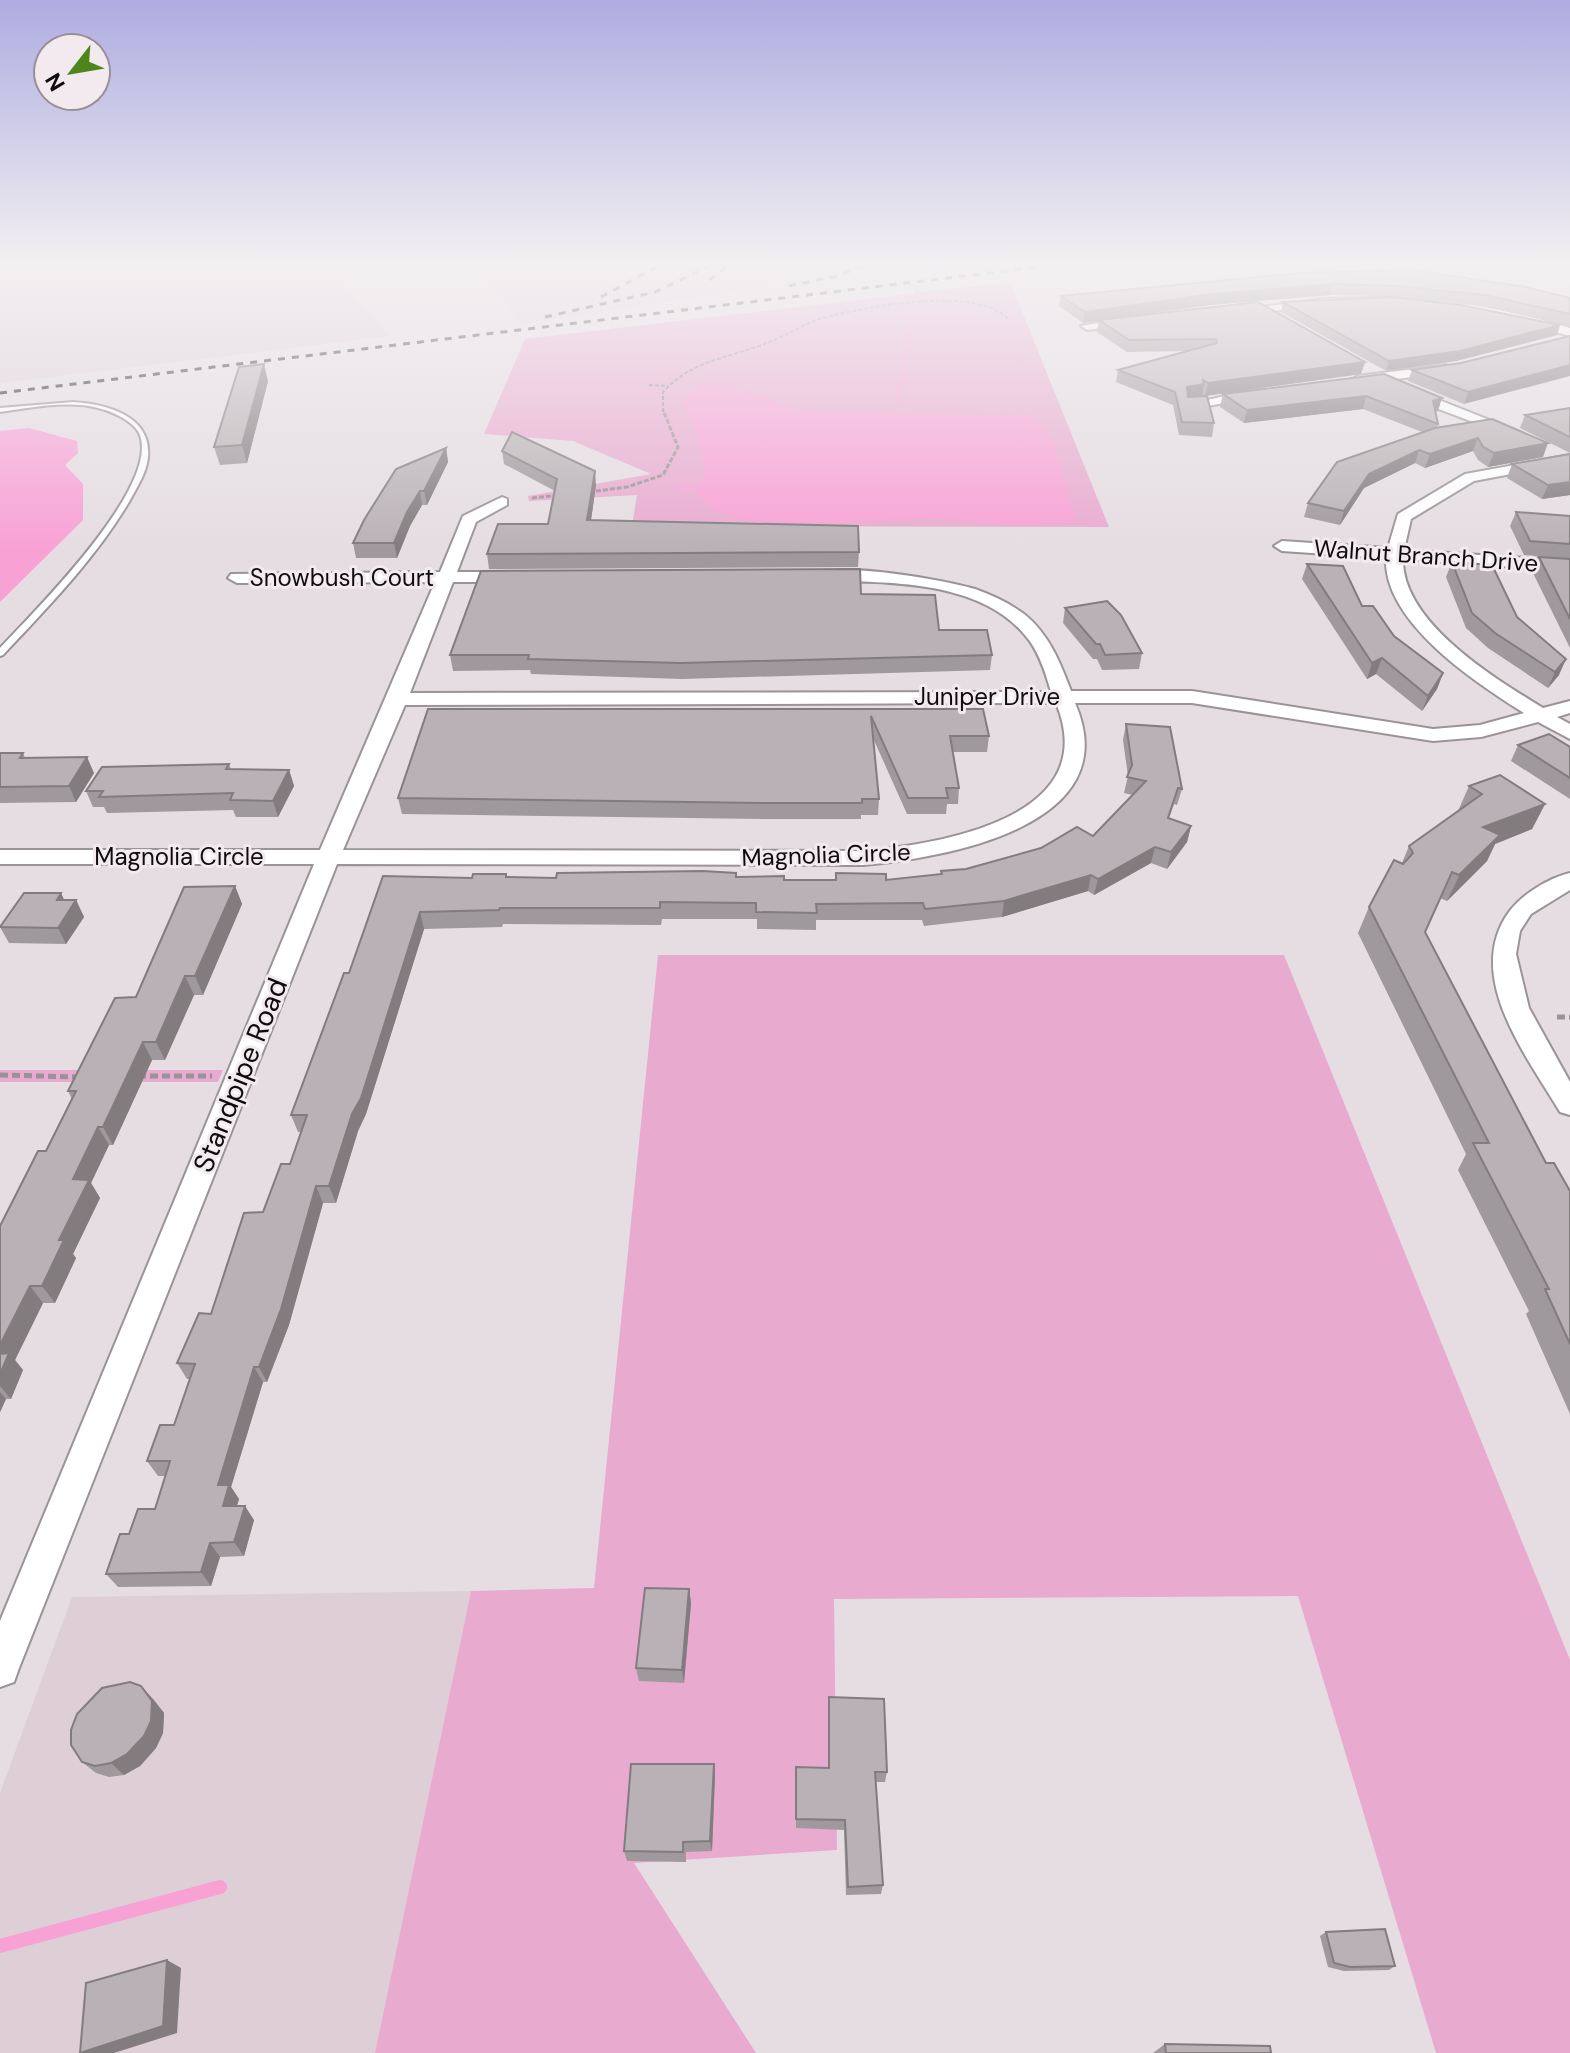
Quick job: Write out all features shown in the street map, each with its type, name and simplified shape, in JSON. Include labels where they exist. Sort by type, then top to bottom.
[{"type":"street","points":[[1354,362],[1407,392],[1524,438]]},
{"type":"street","points":[[1350,381],[1457,368]]},
{"type":"street","points":[[1192,405],[1275,391]]},
{"type":"street","points":[[1538,445],[1568,459]]},
{"type":"street","points":[[1568,459],[1470,477],[1438,493],[1404,517],[1395,555],[1396,577],[1407,601],[1429,630],[1540,715],[1570,733]]},
{"type":"street","name":"Standpipe Road","points":[[0,1668],[328,858],[398,699],[469,519],[502,502]]},
{"type":"street","name":"Walnut Branch Drive","points":[[1282,546],[1570,566]]},
{"type":"street","name":"Magnolia Circle","points":[[0,857],[906,855],[971,840],[1031,816],[1058,788],[1071,764],[1075,731],[1048,650],[1032,628],[1002,607],[948,588],[902,580],[799,576]]},
{"type":"street","points":[[446,578],[531,577]]},
{"type":"street","name":"Snowbush Court","points":[[237,578],[446,578]]},
{"type":"street","name":"Juniper Drive","points":[[398,699],[1192,697],[1433,735],[1481,731],[1570,707]]},
{"type":"street","points":[[1570,880],[1521,911],[1506,938],[1502,971],[1517,1012],[1570,1105]]},
{"type":"lane","points":[[0,410],[61,404],[98,407],[135,426],[143,435],[144,445],[142,467],[120,512],[100,540],[0,653]]},
{"type":"path","points":[[580,493],[627,487],[663,475],[677,451],[661,403],[668,386],[709,359]]},
{"type":"path","points":[[649,385],[668,386]]},
{"type":"path","points":[[532,498],[567,494]]},
{"type":"path","points":[[1557,1017],[1570,1017]]},
{"type":"path","points":[[0,1075],[94,1076]]},
{"type":"path","points":[[124,1076],[213,1076]]},
{"type":"shaded area","points":[[0,359],[201,359],[0,383]]},
{"type":"shaded area","points":[[516,359],[1041,359],[1109,527],[632,526],[637,495],[529,501],[528,496],[651,474],[573,441],[484,434]]},
{"type":"shaded area","points":[[719,382],[805,412],[1034,416],[1052,440],[1076,519],[1046,524],[935,519],[802,523],[750,520],[721,514],[698,493],[704,475],[702,450],[683,400],[694,387]]},
{"type":"shaded area","points":[[29,428],[77,441],[78,453],[65,465],[83,484],[83,520],[0,602],[0,431]]},
{"type":"shaded area","points":[[658,955],[1284,955],[1570,1660],[1570,2053],[1436,2053],[1298,1596],[834,1599],[837,1850],[634,1863],[756,2053],[375,2053],[471,1591],[594,1588]]},
{"type":"shaded area","points":[[0,1070],[223,1070],[218,1082],[0,1082]]},
{"type":"shaded area","points":[[471,1591],[375,2053],[0,2053],[0,1793],[72,1597]]},
{"type":"building","points":[[1159,359],[1359,359],[1365,362],[1208,383],[1203,380],[1204,384],[1187,387],[1188,397],[1207,396],[1214,423],[1182,422],[1175,392],[1118,370]]},
{"type":"building","points":[[1478,359],[1570,359],[1570,365],[1468,392],[1412,370]]},
{"type":"building","points":[[264,364],[242,445],[214,447],[239,367]]},
{"type":"building","points":[[1384,374],[1442,398],[1433,401],[1438,424],[1366,396],[1247,410],[1223,394]]},
{"type":"building","points":[[1570,408],[1570,437],[1525,415]]},
{"type":"building","points":[[1492,419],[1548,443],[1494,453],[1483,447],[1478,438],[1430,454],[1419,450],[1369,474],[1344,511],[1308,503],[1337,462],[1435,428]]},
{"type":"building","points":[[512,432],[595,471],[587,520],[858,526],[859,552],[487,554],[498,524],[548,524],[557,479],[502,451]]},
{"type":"building","points":[[446,448],[424,491],[420,491],[407,512],[394,543],[353,543],[396,469]]},
{"type":"building","points":[[1570,454],[1570,482],[1548,485],[1512,464]]},
{"type":"building","points":[[1516,512],[1570,516],[1570,544],[1530,541]]},
{"type":"building","points":[[1539,557],[1570,559],[1570,619]]},
{"type":"building","points":[[1452,562],[1492,565],[1517,617],[1566,659],[1555,672],[1495,633],[1472,613]]},
{"type":"building","points":[[1307,564],[1343,566],[1362,606],[1373,606],[1394,636],[1443,673],[1428,696],[1382,658],[1372,663]]},
{"type":"building","points":[[860,569],[861,594],[935,595],[939,630],[987,630],[992,655],[681,663],[528,659],[529,655],[450,655],[481,571]]},
{"type":"building","points":[[1107,601],[1121,615],[1142,653],[1105,655],[1100,644],[1096,644],[1065,608]]},
{"type":"building","points":[[428,709],[983,709],[989,736],[950,736],[959,788],[946,788],[948,798],[908,798],[871,716],[879,799],[862,799],[862,803],[398,798]]},
{"type":"building","points":[[1126,724],[1170,727],[1182,789],[1178,788],[1168,818],[1191,826],[1171,852],[1155,847],[1098,879],[1091,875],[1004,901],[925,909],[923,903],[816,904],[817,913],[756,912],[756,903],[660,902],[660,908],[500,908],[420,912],[361,1098],[352,1114],[329,1186],[316,1186],[281,1309],[259,1367],[254,1367],[218,1485],[229,1485],[223,1506],[245,1506],[234,1542],[210,1543],[201,1572],[106,1574],[120,1534],[129,1534],[138,1509],[155,1509],[170,1461],[147,1461],[160,1425],[174,1425],[195,1364],[177,1363],[199,1313],[211,1314],[244,1213],[263,1212],[281,1164],[290,1164],[307,1115],[291,1115],[344,973],[349,973],[383,876],[472,878],[473,874],[506,874],[506,877],[556,878],[557,873],[703,871],[736,873],[736,877],[784,876],[784,880],[836,880],[836,873],[886,874],[886,880],[942,874],[941,871],[966,869],[1041,848],[1077,827],[1093,836],[1146,781],[1127,777],[1132,765]]},
{"type":"building","points":[[1549,734],[1570,747],[1570,778],[1518,745]]},
{"type":"building","points":[[0,753],[23,753],[20,758],[87,757],[69,786],[0,787]]},
{"type":"building","points":[[229,764],[226,769],[289,770],[273,801],[230,800],[233,793],[99,797],[103,791],[86,791],[102,767]]},
{"type":"building","points":[[1500,775],[1545,804],[1483,827],[1500,835],[1459,875],[1452,872],[1425,932],[1546,1163],[1554,1163],[1570,1191],[1570,1344],[1545,1289],[1549,1289],[1473,1143],[1489,1143],[1369,907],[1394,860],[1403,864],[1413,853],[1409,846],[1482,794],[1469,786]]},
{"type":"building","points":[[235,886],[195,976],[185,976],[156,1042],[143,1042],[103,1127],[98,1127],[73,1179],[89,1180],[59,1240],[64,1240],[42,1286],[30,1286],[0,1345],[0,1226],[38,1151],[46,1151],[76,1091],[68,1091],[115,998],[136,997],[184,887]]},
{"type":"building","points":[[24,893],[61,893],[57,900],[76,900],[58,928],[0,927]]},
{"type":"building","points":[[9,1353],[0,1374],[0,1354]]},
{"type":"building","points":[[645,1588],[689,1589],[682,1670],[636,1668]]},
{"type":"building","points":[[130,1682],[141,1686],[152,1701],[151,1721],[144,1736],[127,1754],[111,1763],[95,1766],[82,1762],[71,1745],[71,1730],[77,1714],[102,1688]]},
{"type":"building","points":[[829,1697],[884,1699],[887,1772],[875,1772],[883,1885],[848,1887],[845,1820],[796,1819],[796,1767],[829,1768]]},
{"type":"building","points":[[631,1764],[714,1764],[710,1841],[683,1842],[683,1852],[624,1851]]},
{"type":"building","points":[[1385,1929],[1395,1966],[1350,1967],[1334,1963],[1326,1932]]},
{"type":"building","points":[[167,1960],[163,2026],[80,2053],[86,1983]]},
{"type":"building","points":[[1165,2044],[1270,2046],[1271,2053],[1166,2053]]},
{"type":"waterway","points":[[898,400],[896,389],[902,382],[905,359]]},
{"type":"waterway","points":[[677,487],[699,487]]},
{"type":"waterway","points":[[0,1946],[220,1887]]},
{"type":"railway","points":[[0,393],[282,359]]}]
